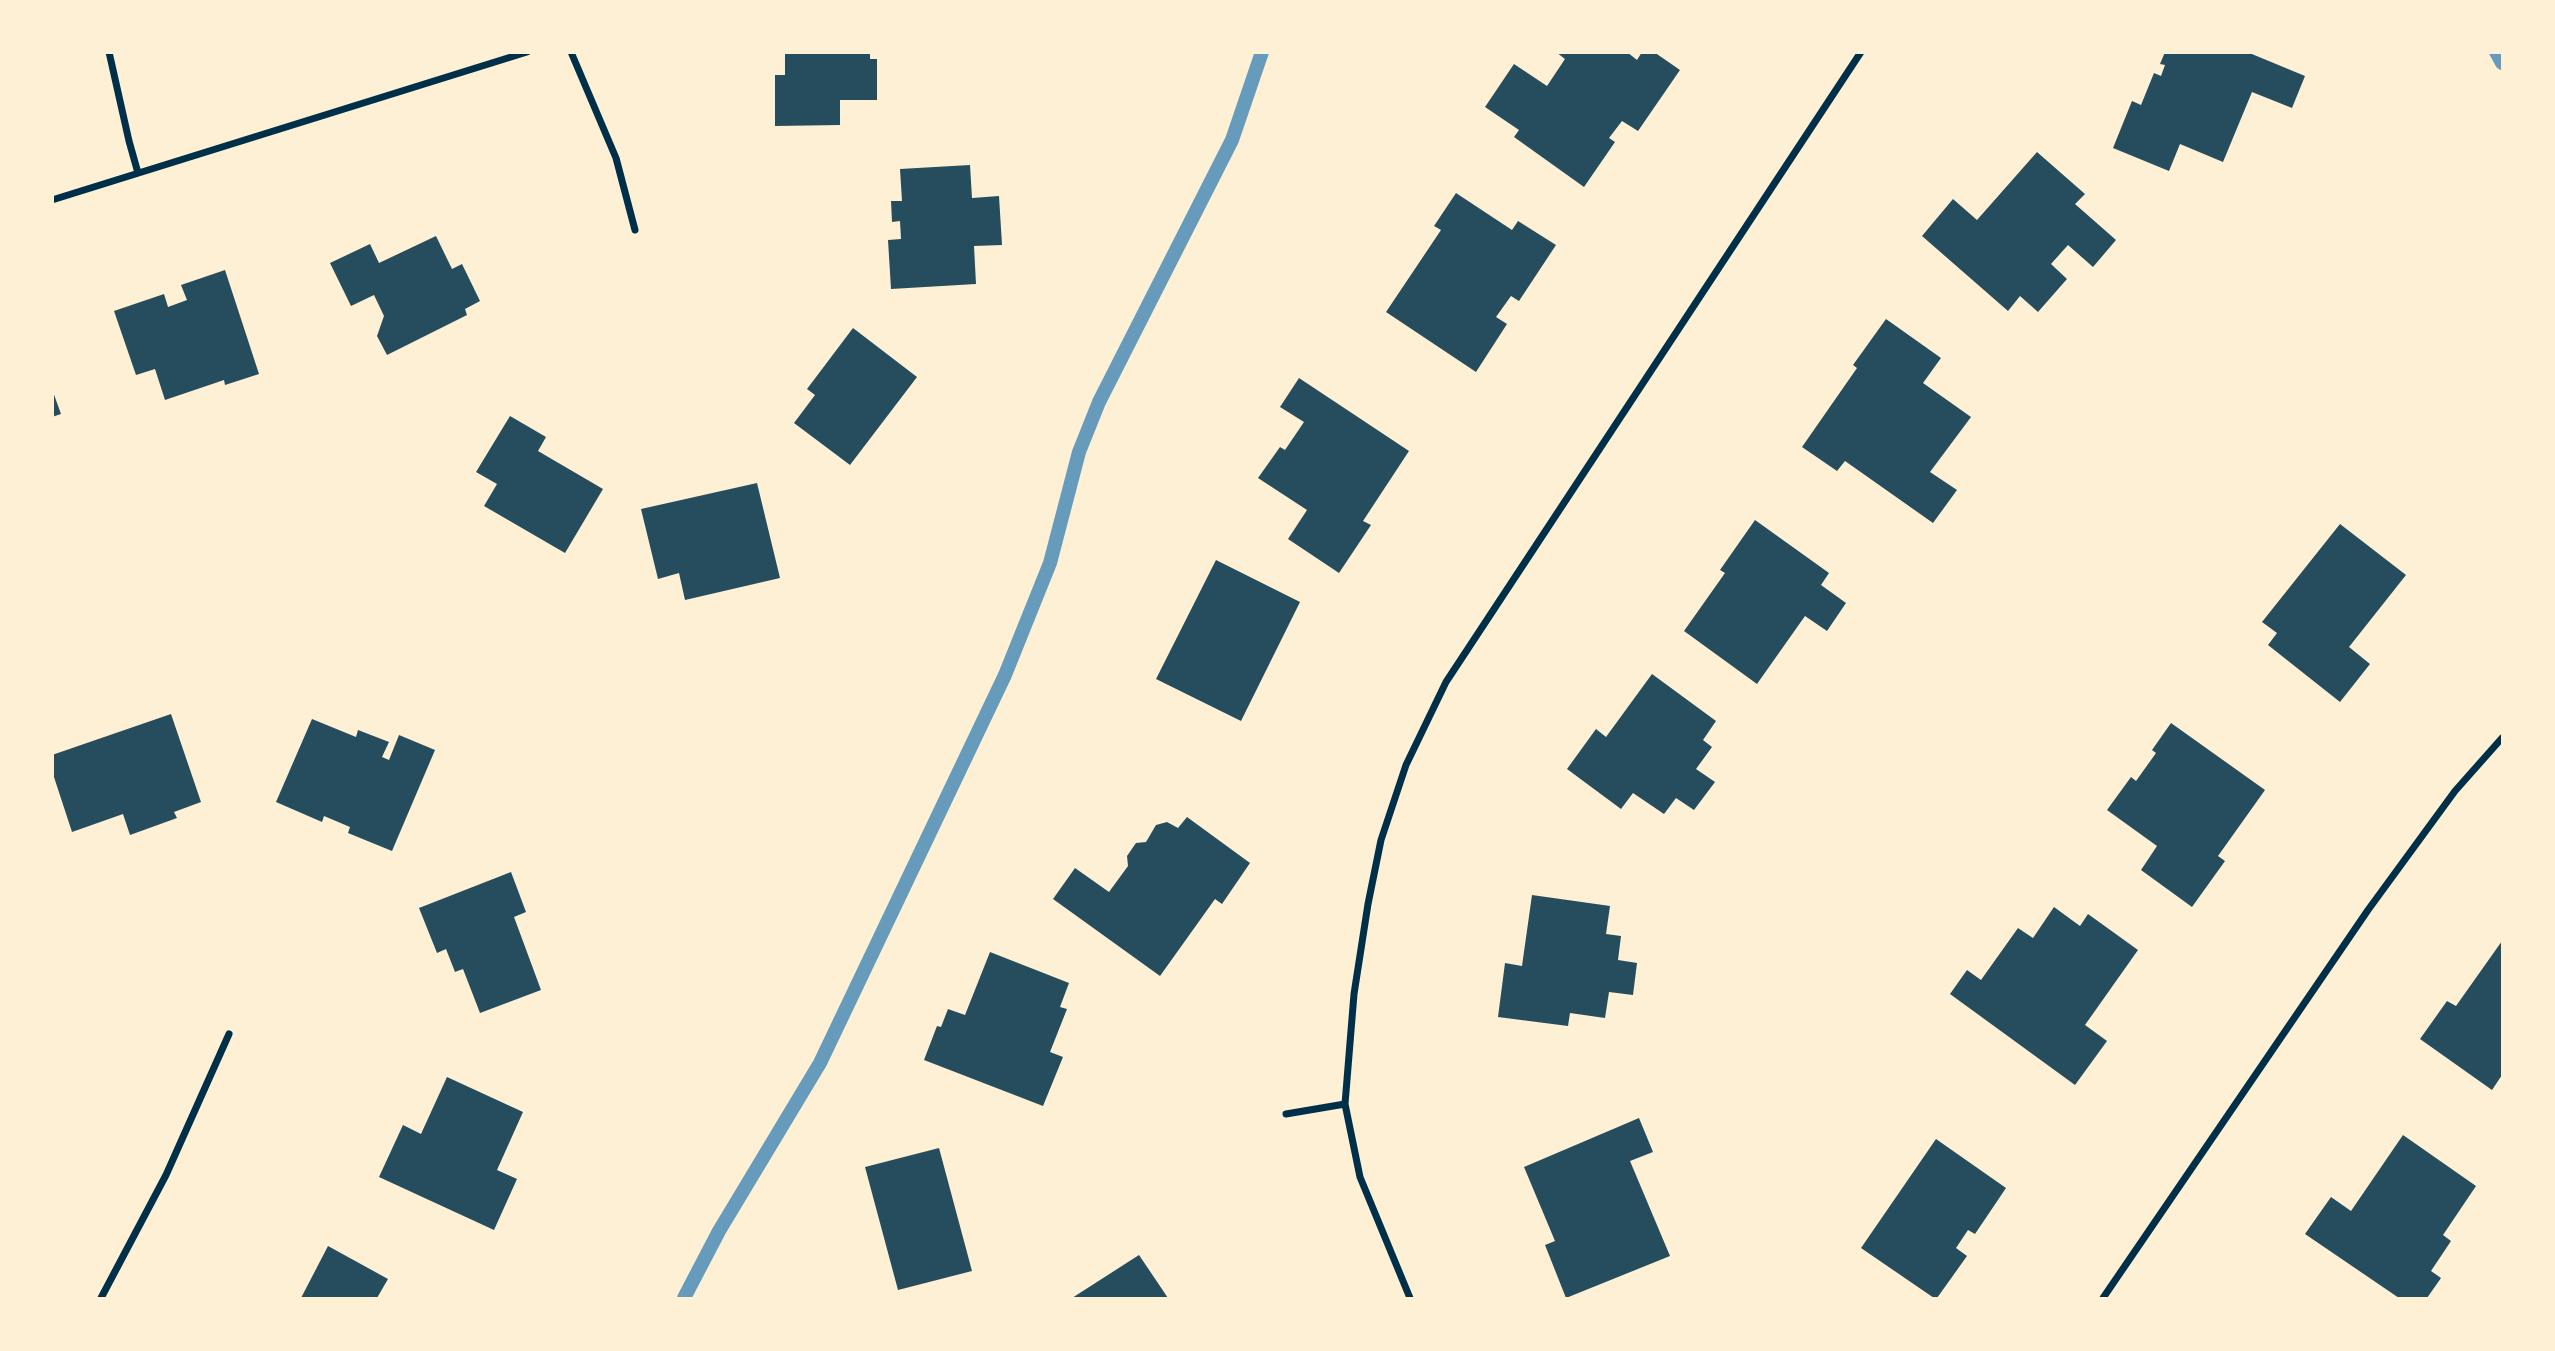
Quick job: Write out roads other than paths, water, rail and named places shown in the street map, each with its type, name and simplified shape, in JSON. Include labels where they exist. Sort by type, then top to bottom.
[{"type":"street","points":[[109,52],[128,141],[138,173]]},
{"type":"street","points":[[52,200],[527,52]]},
{"type":"street","points":[[571,52],[616,158],[635,230]]},
{"type":"street","points":[[1410,1298],[1360,1177],[1345,1104],[1354,994],[1381,840],[1406,765],[1440,694],[1861,52]]},
{"type":"street","points":[[2103,1298],[2368,910],[2455,791],[2502,738]]},
{"type":"street","points":[[101,1298],[166,1175],[229,1034]]},
{"type":"street","points":[[1286,1114],[1345,1104]]},
{"type":"waterway","points":[[684,1298],[719,1231],[820,1063],[1005,675],[1050,563],[1079,452],[1099,402],[1232,140],[1262,52]]},
{"type":"waterway","points":[[2496,52],[2502,63]]}]
